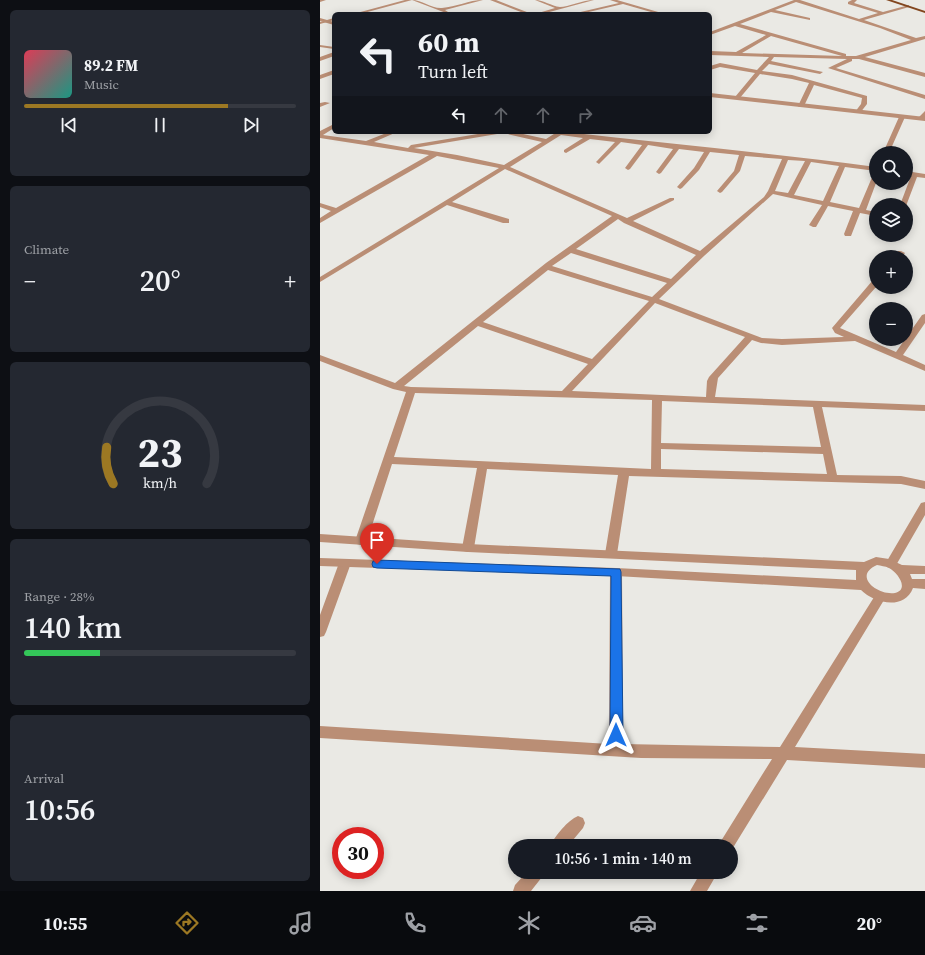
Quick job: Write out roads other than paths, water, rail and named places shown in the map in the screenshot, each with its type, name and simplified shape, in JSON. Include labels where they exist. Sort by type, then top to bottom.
[{"type":"main road","points":[[888,0],[923,11]]},
{"type":"street","points":[[320,1],[324,0]]},
{"type":"street","points":[[362,12],[410,0]]},
{"type":"street","points":[[414,0],[446,12]]},
{"type":"street","points":[[441,10],[481,0]]},
{"type":"street","points":[[492,0],[525,12]]},
{"type":"street","points":[[536,0],[569,12]]},
{"type":"street","points":[[544,12],[592,0]]},
{"type":"street","points":[[612,0],[656,12]]},
{"type":"street","points":[[712,33],[798,1],[917,40]]},
{"type":"street","points":[[845,5],[853,2],[882,13]]},
{"type":"street","points":[[583,12],[623,3]]},
{"type":"street","points":[[648,4],[654,6]]},
{"type":"street","points":[[859,20],[907,6]]},
{"type":"street","points":[[826,10],[838,7]]},
{"type":"street","points":[[772,11],[808,19]]},
{"type":"street","points":[[320,19],[332,23]]},
{"type":"street","points":[[320,23],[332,20]]},
{"type":"street","points":[[734,24],[925,75]]},
{"type":"street","points":[[738,54],[771,34]]},
{"type":"street","points":[[802,80],[857,58],[925,37]]},
{"type":"street","points":[[794,47],[801,42]]},
{"type":"street","points":[[320,46],[332,48]]},
{"type":"street","points":[[781,55],[788,51]]},
{"type":"street","points":[[712,52],[857,58]]},
{"type":"street","points":[[720,65],[731,53]]},
{"type":"street","points":[[320,59],[332,55]]},
{"type":"street","points":[[737,98],[774,55]]},
{"type":"street","points":[[768,62],[820,72]]},
{"type":"street","points":[[712,67],[720,65],[802,80],[865,97],[864,104],[858,112]]},
{"type":"street","points":[[831,68],[925,98]]},
{"type":"street","points":[[320,77],[332,73]]},
{"type":"street","points":[[801,106],[812,83]]},
{"type":"street","points":[[712,95],[923,119],[925,113]]},
{"type":"street","points":[[320,105],[327,102]]},
{"type":"street","points":[[889,146],[902,117]]},
{"type":"street","points":[[320,135],[332,127]]},
{"type":"street","points":[[365,143],[389,134]]},
{"type":"street","points":[[402,149],[489,134]]},
{"type":"street","points":[[514,134],[547,141]]},
{"type":"street","points":[[320,280],[558,134]]},
{"type":"street","points":[[567,134],[677,148],[809,160],[869,168]]},
{"type":"street","points":[[320,135],[505,167],[701,254]]},
{"type":"street","points":[[566,151],[588,137]]},
{"type":"street","points":[[599,162],[619,140]]},
{"type":"street","points":[[628,168],[646,144]]},
{"type":"street","points":[[659,172],[677,148]]},
{"type":"street","points":[[680,187],[697,170],[708,151]]},
{"type":"street","points":[[320,221],[435,154]]},
{"type":"street","points":[[720,191],[736,171],[742,154]]},
{"type":"street","points":[[564,394],[654,300],[701,254],[766,198],[771,192],[786,158]]},
{"type":"street","points":[[790,196],[809,160]]},
{"type":"street","points":[[813,225],[826,203],[843,165]]},
{"type":"street","points":[[906,198],[915,174],[925,176]]},
{"type":"street","points":[[848,234],[869,190]]},
{"type":"street","points":[[771,192],[869,212]]},
{"type":"street","points":[[627,221],[672,199]]},
{"type":"street","points":[[447,203],[506,221]]},
{"type":"street","points":[[320,205],[337,211]]},
{"type":"street","points":[[396,387],[547,267],[617,216]]},
{"type":"street","points":[[571,250],[673,282]]},
{"type":"street","points":[[547,267],[654,300],[771,342],[854,339]]},
{"type":"street","points":[[869,290],[836,328],[854,339],[925,368]]},
{"type":"street","points":[[898,356],[925,317]]},
{"type":"street","points":[[477,323],[594,363]]},
{"type":"street","points":[[710,400],[714,376],[751,336]]},
{"type":"street","points":[[320,358],[396,387],[411,390],[564,394],[925,408]]},
{"type":"street","points":[[361,541],[411,390]]},
{"type":"street","points":[[656,473],[657,398]]},
{"type":"street","points":[[817,404],[833,478]]},
{"type":"street","points":[[657,446],[827,451]]},
{"type":"street","points":[[388,460],[624,472],[901,480],[925,485]]},
{"type":"street","points":[[468,548],[483,464]]},
{"type":"street","points":[[611,554],[624,472]]},
{"type":"street","points":[[896,566],[925,506]]},
{"type":"street","points":[[320,538],[468,548],[864,566],[876,561],[896,566],[925,570]]},
{"type":"street","points":[[320,562],[616,572],[863,585]]},
{"type":"street","points":[[320,632],[345,563]]},
{"type":"street","points":[[864,566],[861,571],[860,578],[863,585],[868,590],[880,597],[897,597],[907,589],[908,583],[906,576],[896,566]]},
{"type":"street","points":[[616,572],[616,750]]},
{"type":"street","points":[[908,583],[925,584]]},
{"type":"street","points":[[730,839],[782,753],[880,597]]},
{"type":"street","points":[[320,732],[616,750],[782,753],[925,761]]},
{"type":"street","points":[[564,839],[578,823]]},
{"type":"street","points":[[521,891],[531,879]]},
{"type":"street","points":[[698,891],[706,879]]}]
